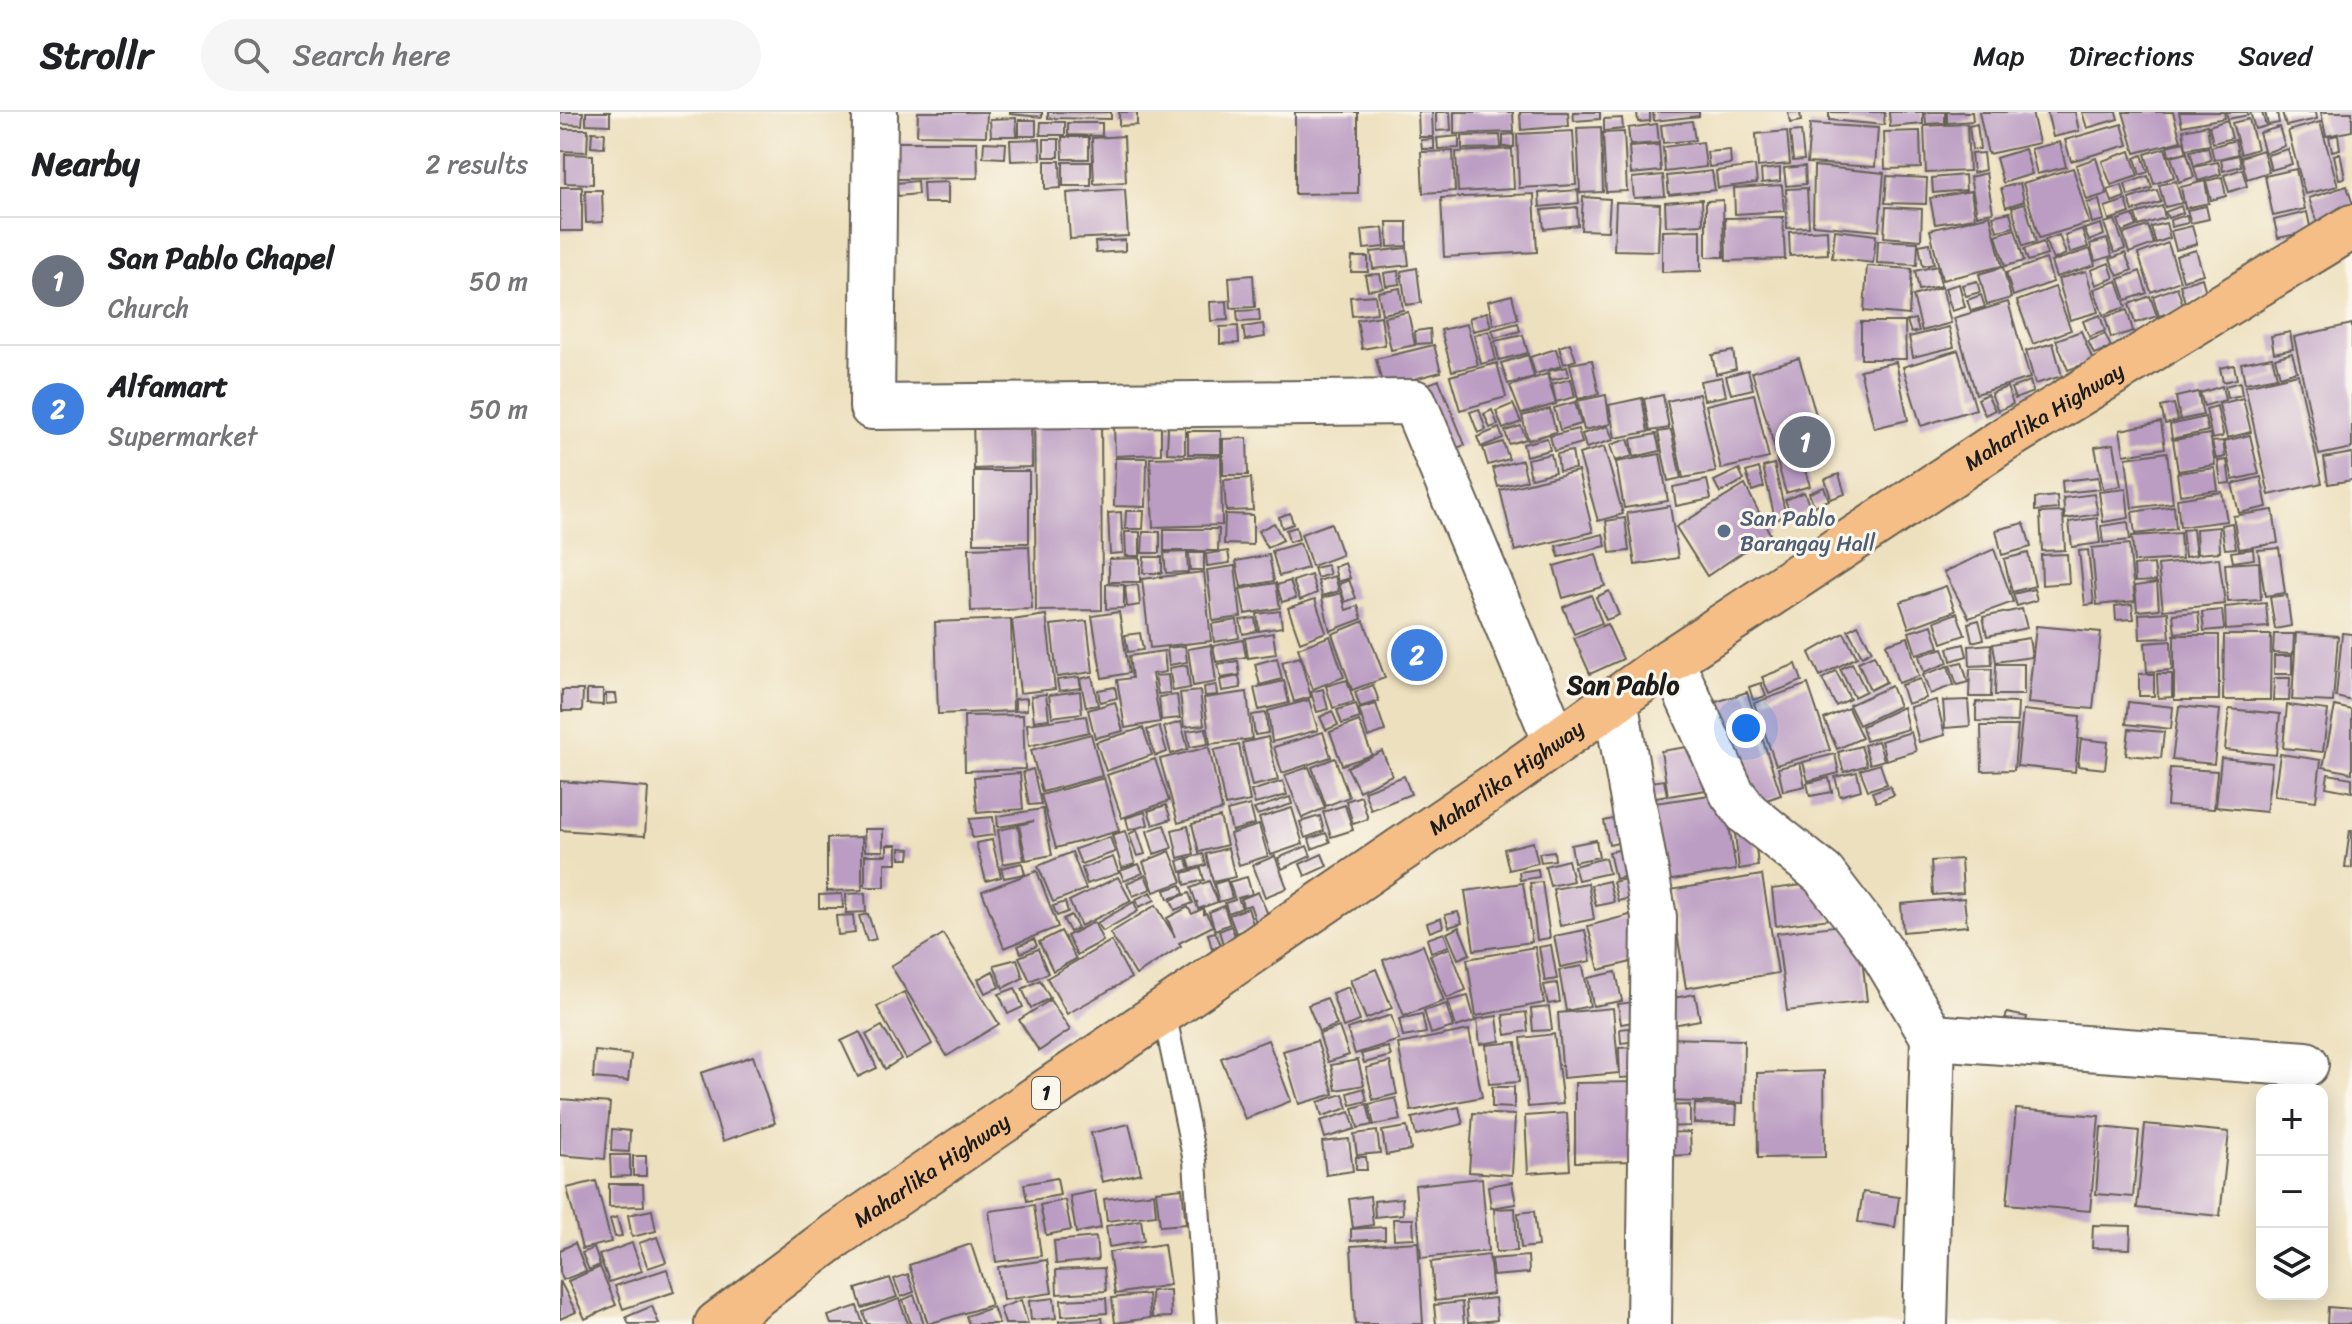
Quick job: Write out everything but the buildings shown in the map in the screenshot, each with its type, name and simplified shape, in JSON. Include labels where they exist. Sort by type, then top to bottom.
[{"type":"highway","name":"Maharlika Highway","points":[[717,1324],[836,1235],[1671,660],[2005,439],[2352,227]]},
{"type":"street","points":[[875,112],[872,407],[1414,402],[1556,742]]},
{"type":"street","points":[[1671,660],[1732,793],[1747,813],[1823,874],[1879,947],[1933,1037],[1925,1324]]},
{"type":"street","points":[[1615,700],[1654,917],[1649,1324]]},
{"type":"street","points":[[1933,1037],[2306,1064]]},
{"type":"lane","points":[[1164,1012],[1195,1161],[1206,1324]]},
{"type":"place","name":"San Pablo Chapel","points":[[1805,442]]},
{"type":"place","name":"San Pablo Barangay Hall","points":[[1724,531]]},
{"type":"place","name":"Alfamart","points":[[1417,655]]},
{"type":"district","name":"San Pablo","points":[[1623,685]]}]
